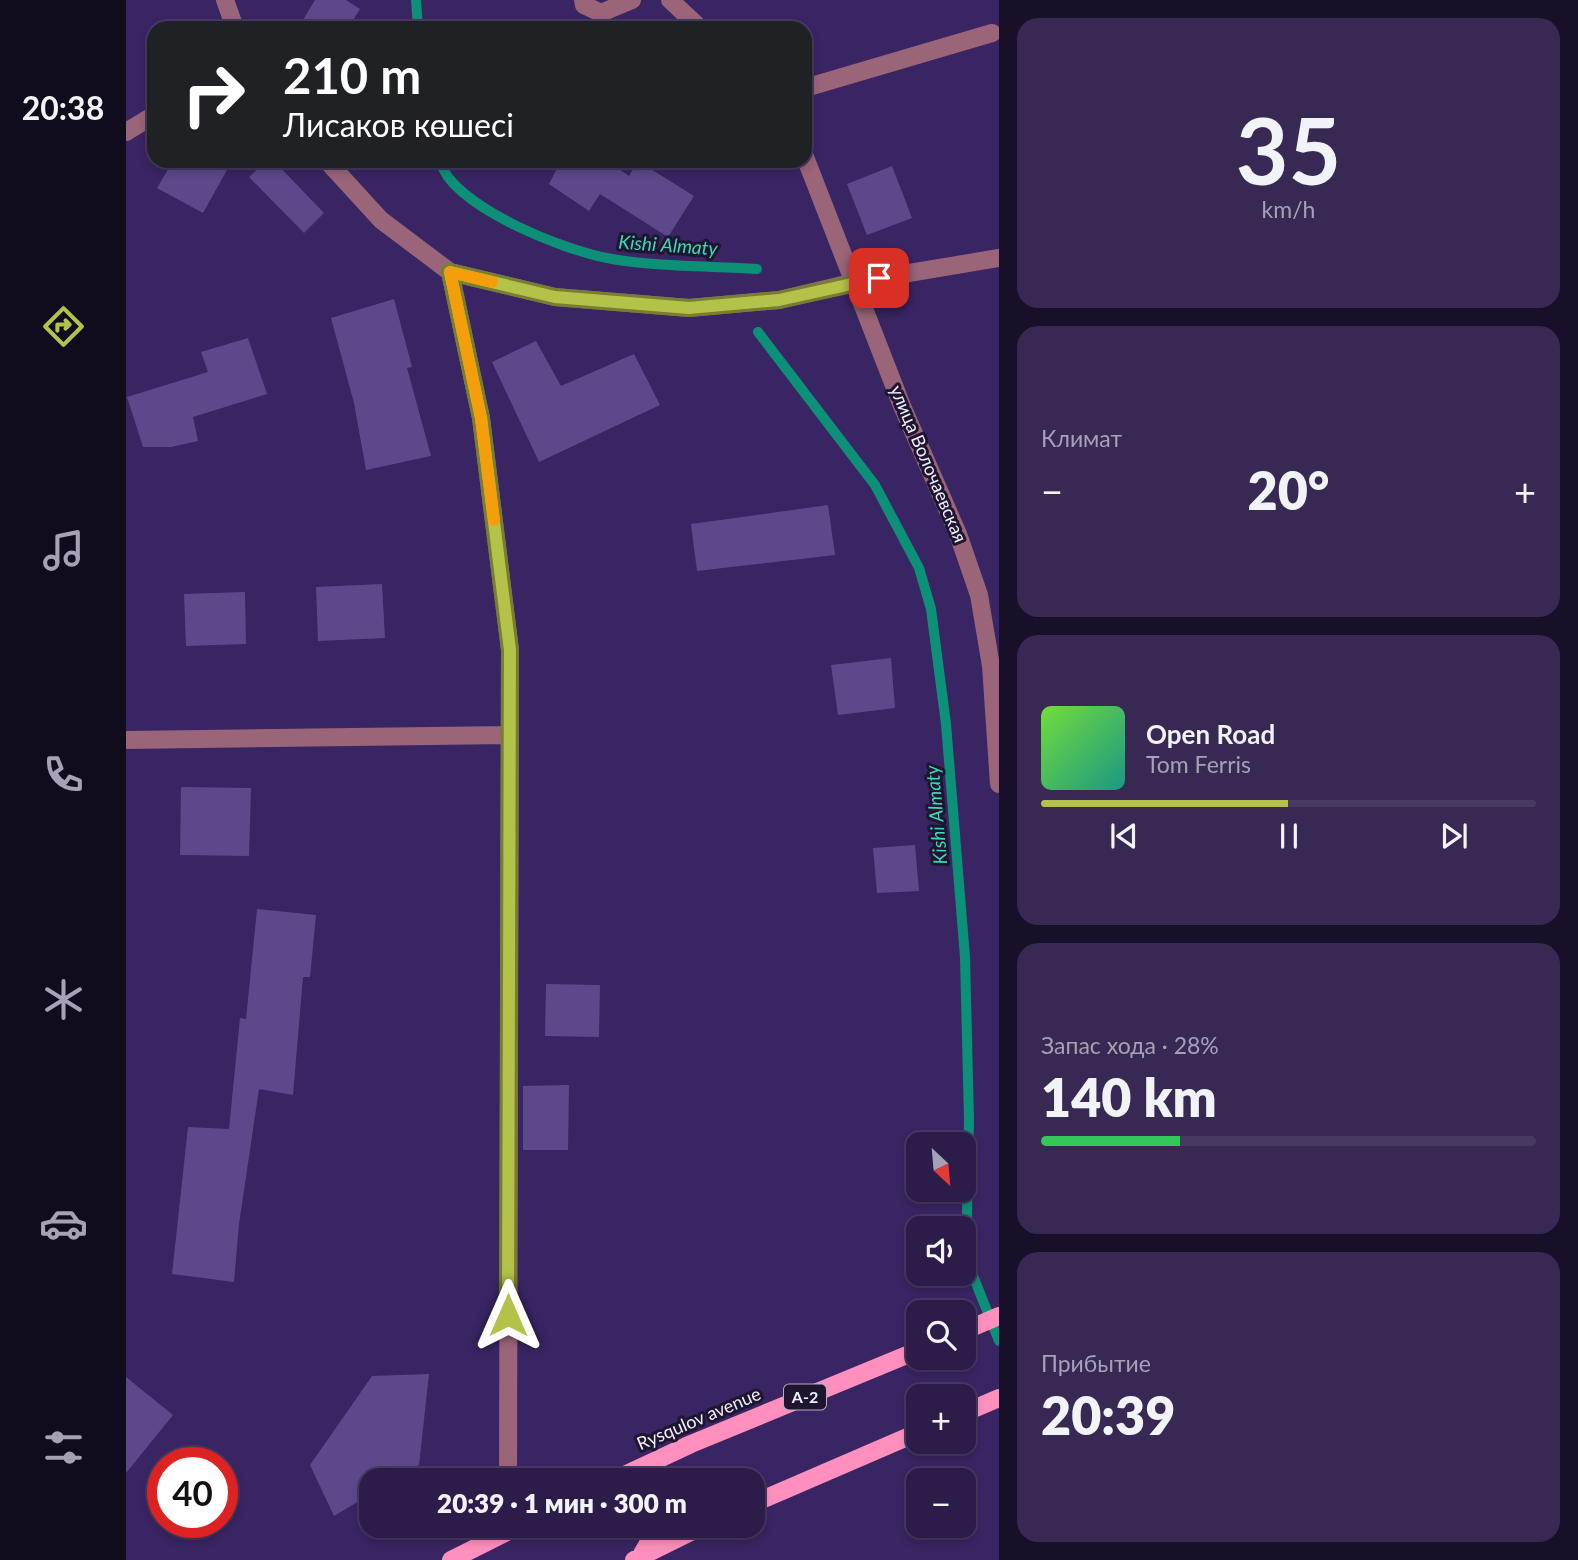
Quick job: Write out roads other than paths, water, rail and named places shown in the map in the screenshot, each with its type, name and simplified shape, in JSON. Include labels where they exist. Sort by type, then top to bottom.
[{"type":"main road","points":[[976,1326],[999,1316]]},
{"type":"main road","name":"Rysqulov avenue","points":[[640,1468],[691,1444],[906,1355]]},
{"type":"main road","points":[[976,1408],[999,1398]]},
{"type":"main road","points":[[765,1498],[906,1438]]},
{"type":"main road","points":[[451,1560],[493,1538]]},
{"type":"main road","points":[[637,1558],[654,1538]]},
{"type":"main road","points":[[637,1558],[678,1538]]},
{"type":"street","points":[[225,0],[232,21]]},
{"type":"street","points":[[583,0],[584,5],[601,13],[632,0]]},
{"type":"street","points":[[670,0],[692,21]]},
{"type":"street","points":[[812,86],[992,33]]},
{"type":"street","points":[[126,132],[147,119]]},
{"type":"street","points":[[333,168],[380,219],[450,272],[555,297],[689,308],[779,300],[855,282],[999,258]]},
{"type":"street","name":"улица Волочаевская","points":[[809,168],[902,407],[958,534],[979,595],[991,666],[999,784]]},
{"type":"street","points":[[450,272],[481,418],[510,650],[508,1468]]},
{"type":"street","points":[[126,740],[509,735]]},
{"type":"waterway","name":"Kіshі Almaty","points":[[416,0],[418,21]]},
{"type":"waterway","name":"Kіshі Almaty","points":[[444,168],[449,178],[466,195],[488,210],[541,237],[592,255],[630,262],[757,269]]},
{"type":"waterway","name":"Kіshі Almaty","points":[[758,332],[875,485],[919,568],[931,609],[946,724],[965,957],[969,1120],[966,1258],[999,1341]]}]
